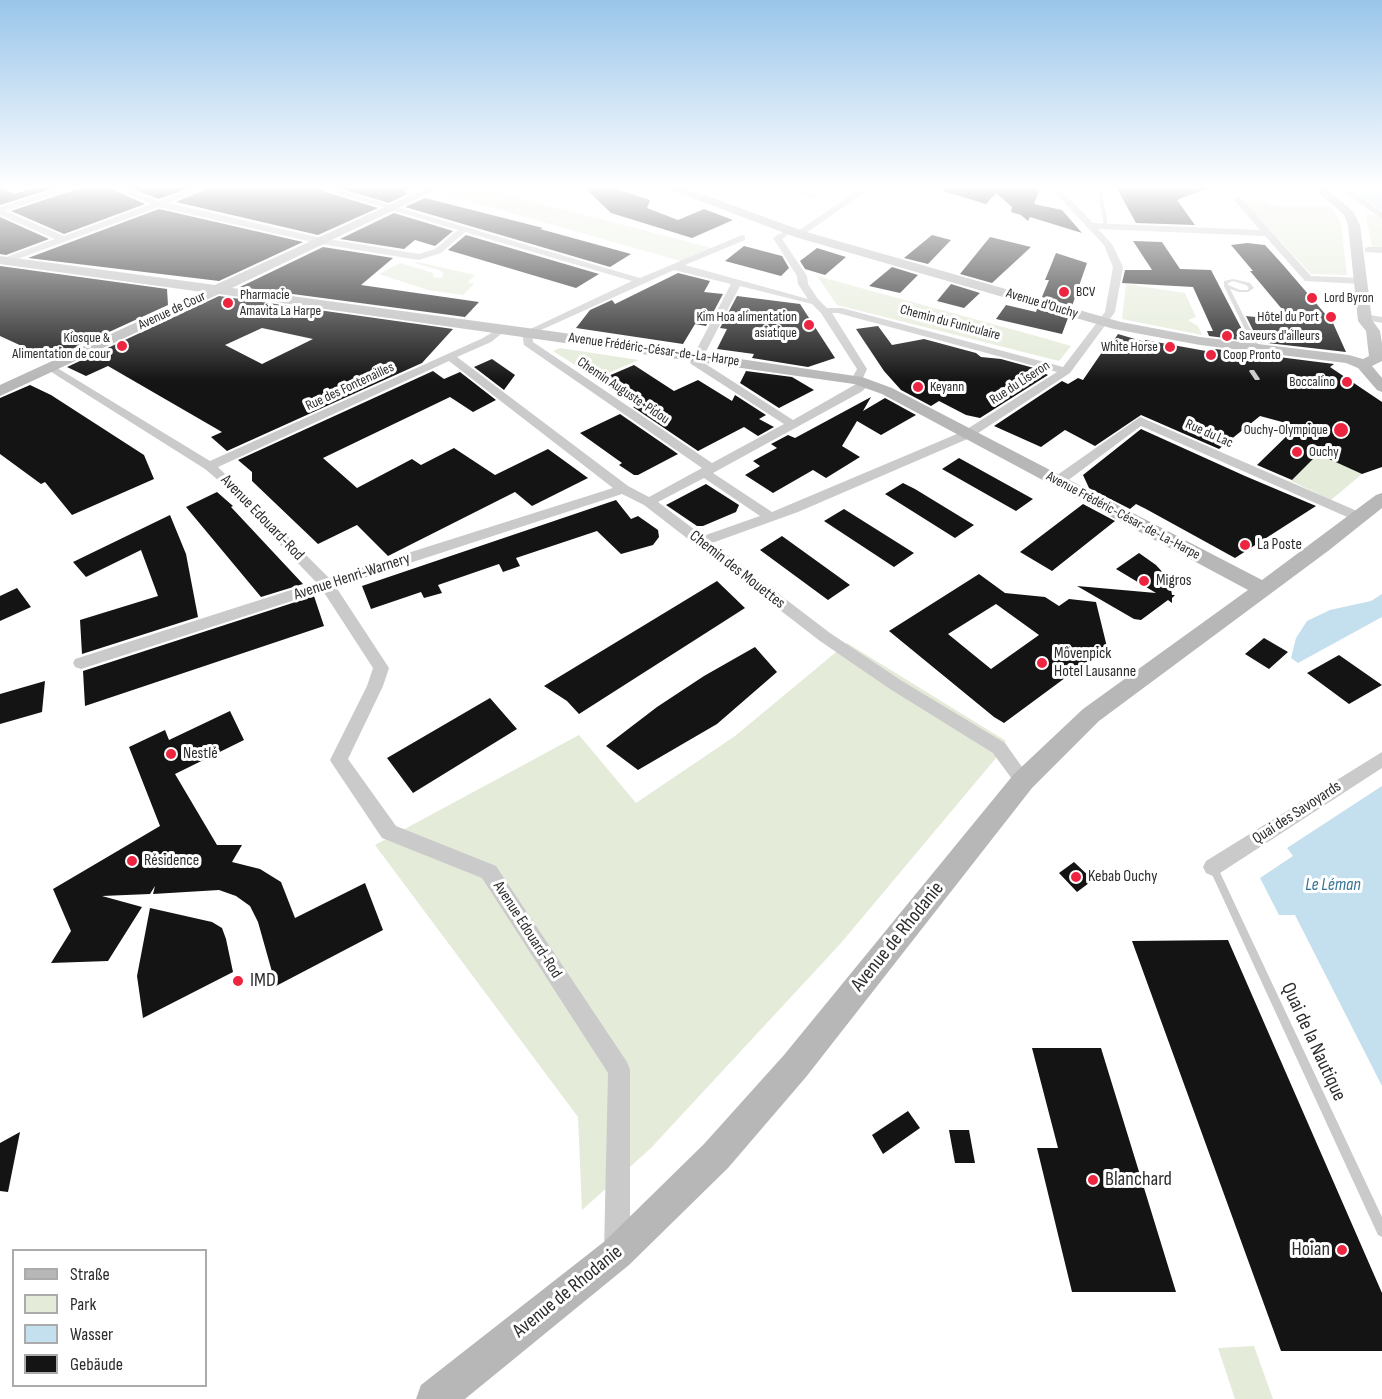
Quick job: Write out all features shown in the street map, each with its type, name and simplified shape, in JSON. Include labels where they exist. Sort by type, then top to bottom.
[{"type":"street","points":[[2,260],[30,250]]},
{"type":"street","name":"Avenue de Cour","points":[[0,391],[301,250]]},
{"type":"street","points":[[378,250],[419,257],[439,250]]},
{"type":"street","points":[[539,250],[641,281]]},
{"type":"street","points":[[527,333],[712,250]]},
{"type":"street","points":[[649,502],[857,390],[861,382],[862,369],[825,311],[814,302],[803,284],[802,276],[785,250]]},
{"type":"street","name":"Avenue d'Ouchy","points":[[855,250],[1102,321],[1163,335],[1250,350],[1349,359],[1363,365]]},
{"type":"street","name":"Rue du Liseron","points":[[968,434],[1066,371],[1088,344],[1110,312],[1118,267],[1111,250]]},
{"type":"street","points":[[1282,250],[1308,279],[1361,280]]},
{"type":"street","points":[[1357,250],[1365,319],[1374,331],[1377,358],[1363,365]]},
{"type":"street","name":"Avenue Frédéric-César-de-La-Harpe","points":[[2,260],[699,356],[861,382],[887,391],[1262,589]]},
{"type":"street","points":[[671,267],[683,267],[814,302]]},
{"type":"street","points":[[738,282],[695,362],[793,425]]},
{"type":"street","name":"Chemin du Funiculaire","points":[[825,311],[838,310],[1066,371]]},
{"type":"street","points":[[1365,319],[1382,320]]},
{"type":"street","points":[[1365,319],[1358,328],[1363,365],[1382,387]]},
{"type":"street","name":"Rue des Fontenailles","points":[[209,466],[488,340],[501,330]]},
{"type":"street","name":"Chemin Auguste-Pidou","points":[[527,333],[528,343],[708,470],[770,517]]},
{"type":"street","name":"Chemin des Mouettes","points":[[450,357],[622,489],[649,502],[825,638],[999,748],[1023,781]]},
{"type":"street","name":"Avenue Edouard-Rod","points":[[50,369],[209,466],[223,477],[327,585],[381,668],[375,686],[339,760],[389,832],[489,872],[619,1070],[617,1253]]},
{"type":"street","name":"Rue du Lac","points":[[1058,481],[1140,420],[1359,517]]},
{"type":"street","points":[[700,542],[770,517],[968,434]]},
{"type":"street","name":"Avenue Henri-Warnery","points":[[81,663],[622,489]]},
{"type":"street","name":"Avenue de Rhodanie","points":[[435,1399],[617,1253],[716,1156],[795,1066],[1023,781],[1090,715],[1382,499]]},
{"type":"street","name":"Quai des Savoyards","points":[[1213,867],[1382,759]]},
{"type":"lane","points":[[1233,280],[1244,282],[1252,288],[1244,292],[1226,286],[1226,282],[1233,280]]},
{"type":"lane","points":[[1226,286],[1238,309],[1250,350]]},
{"type":"lane","points":[[1252,371],[1257,379]]},
{"type":"lane","name":"Quai de la Nautique","points":[[1213,867],[1382,1231]]},
{"type":"green space","points":[[643,250],[707,250],[681,261]]},
{"type":"green space","points":[[1289,250],[1344,250],[1347,275],[1311,274]]},
{"type":"green space","points":[[400,263],[433,273],[433,277],[443,276],[439,270],[414,263],[475,275],[468,282],[474,284],[463,295],[428,290],[379,274]]},
{"type":"green space","points":[[817,276],[1071,346],[1059,361],[837,305]]},
{"type":"green space","points":[[1126,284],[1185,293],[1196,317],[1188,320],[1198,326],[1202,335],[1122,319]]},
{"type":"green space","points":[[560,348],[639,360],[596,378],[553,351]]},
{"type":"green space","points":[[1320,452],[1362,474],[1331,500],[1291,481]]},
{"type":"green space","points":[[847,643],[1006,741],[996,758],[841,943],[651,1148],[582,1210],[578,1117],[375,845],[579,735],[636,803],[735,736]]},
{"type":"green space","points":[[1254,1346],[1273,1399],[1235,1399],[1218,1348]]},
{"type":"water","points":[[1382,594],[1382,617],[1298,663],[1291,658],[1296,638],[1307,621],[1330,610],[1371,601]]},
{"type":"water","name":"Le Léman","points":[[1382,786],[1382,1086],[1295,915],[1279,915],[1260,878],[1293,856],[1287,848]]},
{"type":"building","points":[[0,250],[19,250],[6,255],[0,254]]},
{"type":"building","points":[[49,250],[285,250],[219,281],[28,258]]},
{"type":"building","points":[[316,250],[344,250],[393,258],[361,285],[479,302],[465,317],[240,287]]},
{"type":"building","points":[[449,250],[518,250],[599,274],[576,288]]},
{"type":"building","points":[[553,250],[617,250],[631,254],[610,267]]},
{"type":"building","points":[[739,250],[760,250],[782,256],[789,268],[781,276],[725,261]]},
{"type":"building","points":[[814,250],[824,250],[846,257],[825,275],[805,269],[800,261]]},
{"type":"building","points":[[913,250],[941,250],[928,264],[904,258]]},
{"type":"building","points":[[979,250],[1027,250],[992,283],[960,274]]},
{"type":"building","points":[[1139,250],[1168,250],[1180,269],[1211,270],[1248,341],[1209,336],[1207,331],[1213,331],[1193,287],[1122,283],[1125,270],[1152,270]]},
{"type":"building","points":[[1235,250],[1270,250],[1333,323],[1346,352],[1259,342],[1246,316],[1292,321],[1250,271],[1253,271]]},
{"type":"building","points":[[1056,253],[1087,263],[1072,306],[1042,297],[1049,280],[1045,280]]},
{"type":"building","points":[[0,266],[167,289],[168,305],[50,359],[0,336]]},
{"type":"building","points":[[892,267],[918,275],[900,293],[869,286]]},
{"type":"building","points":[[678,273],[710,281],[704,292],[723,294],[706,326],[695,324],[683,344],[576,328],[590,310],[612,300],[615,304]]},
{"type":"building","points":[[951,284],[980,293],[964,308],[937,301]]},
{"type":"building","points":[[219,296],[453,329],[422,363],[227,451],[211,437],[222,432],[108,366],[86,376],[67,367]],"holes":[[[262,328],[313,339],[262,364],[225,345]]]},
{"type":"building","points":[[737,296],[800,304],[835,358],[808,367],[752,358],[754,354],[717,349],[727,329],[720,328]]},
{"type":"building","points":[[1006,305],[1036,312],[1037,309],[1068,318],[1062,334],[996,319]]},
{"type":"building","points":[[878,326],[892,345],[924,339],[976,353],[981,357],[1001,359],[1034,368],[1048,375],[980,418],[966,415],[939,401],[931,406],[901,390],[884,371],[856,329]]},
{"type":"building","points":[[1118,334],[1145,342],[1145,340],[1217,353],[1215,349],[1334,364],[1330,367],[1382,402],[1382,467],[1362,474],[1318,454],[1292,480],[1257,465],[1297,426],[1260,416],[1219,449],[1141,415],[1095,446],[1065,430],[1041,447],[994,426],[1062,381],[1068,384],[1078,378],[1083,380],[1111,339],[1114,340]]},
{"type":"building","points":[[492,359],[515,375],[504,390],[474,367]]},
{"type":"building","points":[[634,365],[674,391],[698,380],[732,401],[735,395],[766,415],[759,419],[774,427],[758,436],[744,427],[698,451],[633,407],[637,406],[599,380]]},
{"type":"building","points":[[433,371],[444,379],[460,372],[496,400],[473,412],[450,397],[323,458],[357,488],[412,459],[421,465],[454,448],[495,475],[548,449],[588,478],[532,506],[515,492],[388,556],[357,525],[318,544],[252,481],[252,472],[238,460]]},
{"type":"building","points":[[746,371],[792,377],[814,390],[779,408],[740,383]]},
{"type":"building","points":[[30,385],[51,395],[144,455],[154,479],[72,515],[45,482],[41,484],[0,454],[0,398]]},
{"type":"building","points":[[871,397],[863,411],[885,398],[916,415],[881,435],[857,421],[842,446],[860,457],[826,478],[813,470],[773,493],[745,475],[760,466],[753,461],[777,448],[771,444],[788,435],[795,438]]},
{"type":"building","points":[[620,414],[678,454],[634,475],[619,465],[622,463],[580,433]]},
{"type":"building","points":[[1141,429],[1316,506],[1235,558],[1136,504],[1130,509],[1089,488],[1083,475]]},
{"type":"building","points":[[959,458],[1033,499],[1016,511],[942,469]]},
{"type":"building","points":[[903,483],[974,525],[955,538],[885,494]]},
{"type":"building","points":[[706,484],[739,505],[736,512],[703,526],[697,526],[666,505]]},
{"type":"building","points":[[217,492],[233,506],[231,507],[303,584],[261,597],[186,507]]},
{"type":"building","points":[[616,500],[631,519],[638,516],[658,530],[659,537],[653,545],[621,554],[597,531],[516,558],[520,566],[503,572],[499,564],[438,585],[442,593],[424,598],[421,592],[371,609],[362,586]]},
{"type":"building","points":[[1083,504],[1115,521],[1052,571],[1020,552]]},
{"type":"building","points":[[844,509],[914,553],[894,567],[824,521]]},
{"type":"building","points":[[170,515],[186,554],[198,617],[82,654],[80,620],[158,596],[141,550],[86,577],[73,562]]},
{"type":"building","points":[[782,536],[850,585],[828,600],[760,550]]},
{"type":"building","points":[[1139,553],[1156,565],[1167,577],[1172,595],[1175,595],[1172,603],[1168,600],[1141,620],[1134,619],[1077,586],[1156,593],[1116,569]]},
{"type":"building","name":"Mövenpick Hotel Lausanne","points":[[979,574],[1005,593],[1045,597],[1059,606],[1069,599],[1096,602],[1107,647],[1004,723],[889,631]],"holes":[[[996,604],[1039,635],[991,669],[948,634]]]},
{"type":"building","points":[[717,581],[745,608],[579,714],[567,701],[544,686]]},
{"type":"building","points":[[17,588],[31,607],[0,621],[0,596]]},
{"type":"building","points":[[314,596],[324,626],[85,706],[83,671]]},
{"type":"building","points":[[1264,638],[1288,652],[1269,669],[1245,654]]},
{"type":"building","points":[[755,647],[777,672],[717,724],[638,770],[606,746],[657,707],[704,676]]},
{"type":"building","points":[[1339,655],[1382,685],[1349,704],[1307,673]]},
{"type":"building","points":[[45,681],[42,712],[0,724],[0,694]]},
{"type":"building","points":[[490,698],[517,729],[413,793],[387,758]]},
{"type":"building","points":[[230,711],[244,740],[175,774],[217,845],[242,845],[232,862],[260,869],[281,882],[295,918],[365,883],[383,930],[276,986],[258,922],[250,906],[236,896],[219,890],[153,894],[155,886],[150,894],[102,896],[142,907],[108,961],[51,963],[71,931],[53,889],[160,826],[129,747],[165,730],[169,740]]},
{"type":"building","name":"Kebab Ouchy","points":[[1074,862],[1093,880],[1077,892],[1059,873]]},
{"type":"building","points":[[150,908],[212,922],[222,928],[233,972],[143,1018],[137,976]]},
{"type":"building","points":[[1228,940],[1382,1293],[1382,1351],[1281,1351],[1132,941]]},
{"type":"building","name":"Blanchard","points":[[1032,1048],[1101,1048],[1176,1292],[1072,1292],[1037,1148],[1058,1148]]},
{"type":"building","points":[[908,1111],[920,1128],[883,1154],[872,1135]]},
{"type":"building","points":[[949,1130],[969,1130],[975,1163],[955,1163]]},
{"type":"building","points":[[20,1132],[8,1192],[0,1191],[0,1143]]},
{"type":"place","name":"BCV","points":[[1064,292]]},
{"type":"place","name":"Lord Byron","points":[[1312,298]]},
{"type":"place","name":"Pharmacie Amavita La Harpe","points":[[228,303]]},
{"type":"place","name":"Hôtel du Port","points":[[1331,317]]},
{"type":"place","name":"Kim Hoa alimentation asiatique","points":[[809,325]]},
{"type":"place","name":"Saveurs d'ailleurs","points":[[1227,336]]},
{"type":"place","name":"Kiosque & Alimentation de cour","points":[[122,346]]},
{"type":"place","name":"White Horse","points":[[1170,347]]},
{"type":"place","name":"Coop Pronto","points":[[1211,355]]},
{"type":"place","name":"Boccalino","points":[[1347,382]]},
{"type":"place","name":"Keyann","points":[[918,387]]},
{"type":"place","name":"Ouchy-Olympique","points":[[1341,430]]},
{"type":"place","name":"Ouchy","points":[[1297,452]]},
{"type":"place","name":"La Poste","points":[[1245,545]]},
{"type":"place","name":"Migros","points":[[1144,581]]},
{"type":"place","name":"Mövenpick Hotel Lausanne","points":[[1042,663]]},
{"type":"place","name":"Nestlé","points":[[171,754]]},
{"type":"place","name":"Résidence","points":[[132,861]]},
{"type":"place","name":"Kebab Ouchy","points":[[1076,877]]},
{"type":"place","name":"IMD","points":[[238,981]]},
{"type":"place","name":"Blanchard","points":[[1093,1180]]},
{"type":"place","name":"Hoian","points":[[1342,1250]]}]
